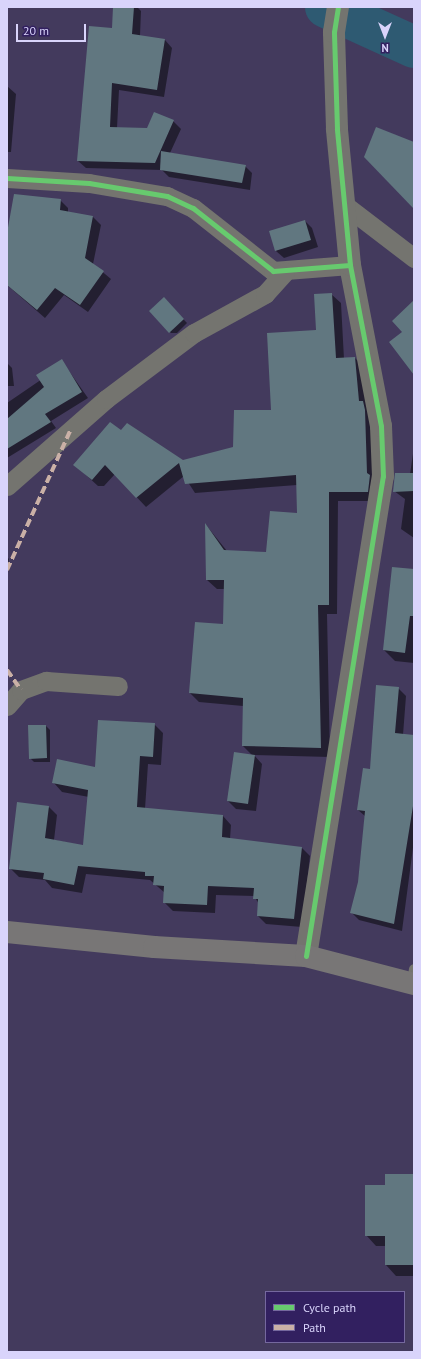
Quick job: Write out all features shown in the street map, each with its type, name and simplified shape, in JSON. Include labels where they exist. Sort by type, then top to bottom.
[{"type":"main road","points":[[7,932],[146,946],[306,956],[413,979]]},
{"type":"street","points":[[306,956],[383,476],[380,426],[350,265],[346,206],[337,128],[334,32],[338,7]]},
{"type":"street","points":[[7,178],[89,183],[167,196],[193,208],[261,265],[285,272],[350,265]]},
{"type":"street","points":[[346,206],[414,258]]},
{"type":"street","points":[[7,486],[106,399],[194,333],[265,294],[285,272]]},
{"type":"street","points":[[7,706],[21,690],[46,681],[118,686]]},
{"type":"building","points":[[113,7],[134,7],[132,34],[165,39],[157,90],[112,83],[110,127],[147,128],[154,112],[174,120],[155,163],[77,161],[89,26],[112,28]]},
{"type":"building","points":[[376,127],[414,142],[414,209],[364,157]]},
{"type":"building","points":[[161,151],[246,165],[242,183],[160,170]]},
{"type":"building","points":[[14,194],[61,199],[60,210],[93,216],[85,258],[104,271],[80,305],[55,288],[37,310],[7,285],[7,233]]},
{"type":"building","points":[[305,220],[311,240],[275,251],[269,231]]},
{"type":"building","points":[[332,293],[336,358],[355,357],[359,401],[363,401],[365,410],[367,473],[370,475],[368,492],[329,492],[329,605],[318,605],[321,748],[242,746],[243,698],[189,693],[195,622],[223,624],[224,580],[206,580],[205,523],[224,550],[266,552],[270,511],[297,513],[296,475],[185,484],[179,463],[136,498],[105,465],[92,480],[73,465],[110,422],[121,430],[127,423],[183,460],[233,447],[234,410],[271,410],[267,333],[316,330],[314,294]]},
{"type":"building","points":[[164,297],[184,319],[169,333],[149,311]]},
{"type":"building","points":[[414,300],[414,375],[389,342],[402,332],[392,321]]},
{"type":"building","points":[[62,359],[82,392],[45,414],[51,422],[7,449],[7,419],[44,387],[36,375]]},
{"type":"building","points":[[395,473],[414,473],[414,491],[393,492]]},
{"type":"building","points":[[392,567],[414,569],[414,616],[410,616],[405,653],[383,650]]},
{"type":"building","points":[[376,685],[399,687],[395,733],[414,735],[414,800],[394,924],[350,913],[358,882],[365,811],[357,810],[363,768],[370,769]]},
{"type":"building","points":[[98,720],[155,723],[153,757],[140,756],[137,807],[223,815],[222,837],[302,847],[294,919],[257,916],[258,899],[253,899],[254,888],[208,886],[207,905],[163,903],[164,886],[153,885],[154,876],[145,876],[145,872],[78,866],[74,885],[43,879],[44,873],[9,869],[17,802],[49,806],[45,838],[83,845],[88,790],[52,783],[57,759],[95,767]]},
{"type":"building","points":[[28,725],[46,725],[47,758],[29,759]]},
{"type":"building","points":[[234,752],[255,755],[248,804],[227,801]]},
{"type":"building","points":[[385,1174],[414,1174],[414,1265],[385,1265],[385,1236],[365,1236],[365,1185],[385,1185]]},
{"type":"waterway","points":[[326,7],[414,47]]},
{"type":"marked path","points":[[7,570],[71,429]]},
{"type":"marked path","points":[[7,670],[21,690]]},
{"type":"cycle path","points":[[306,956],[383,476],[381,426],[350,265],[337,129],[334,32],[338,7]]},
{"type":"cycle path","points":[[7,178],[89,183],[167,196],[193,208],[273,271],[350,265]]}]
